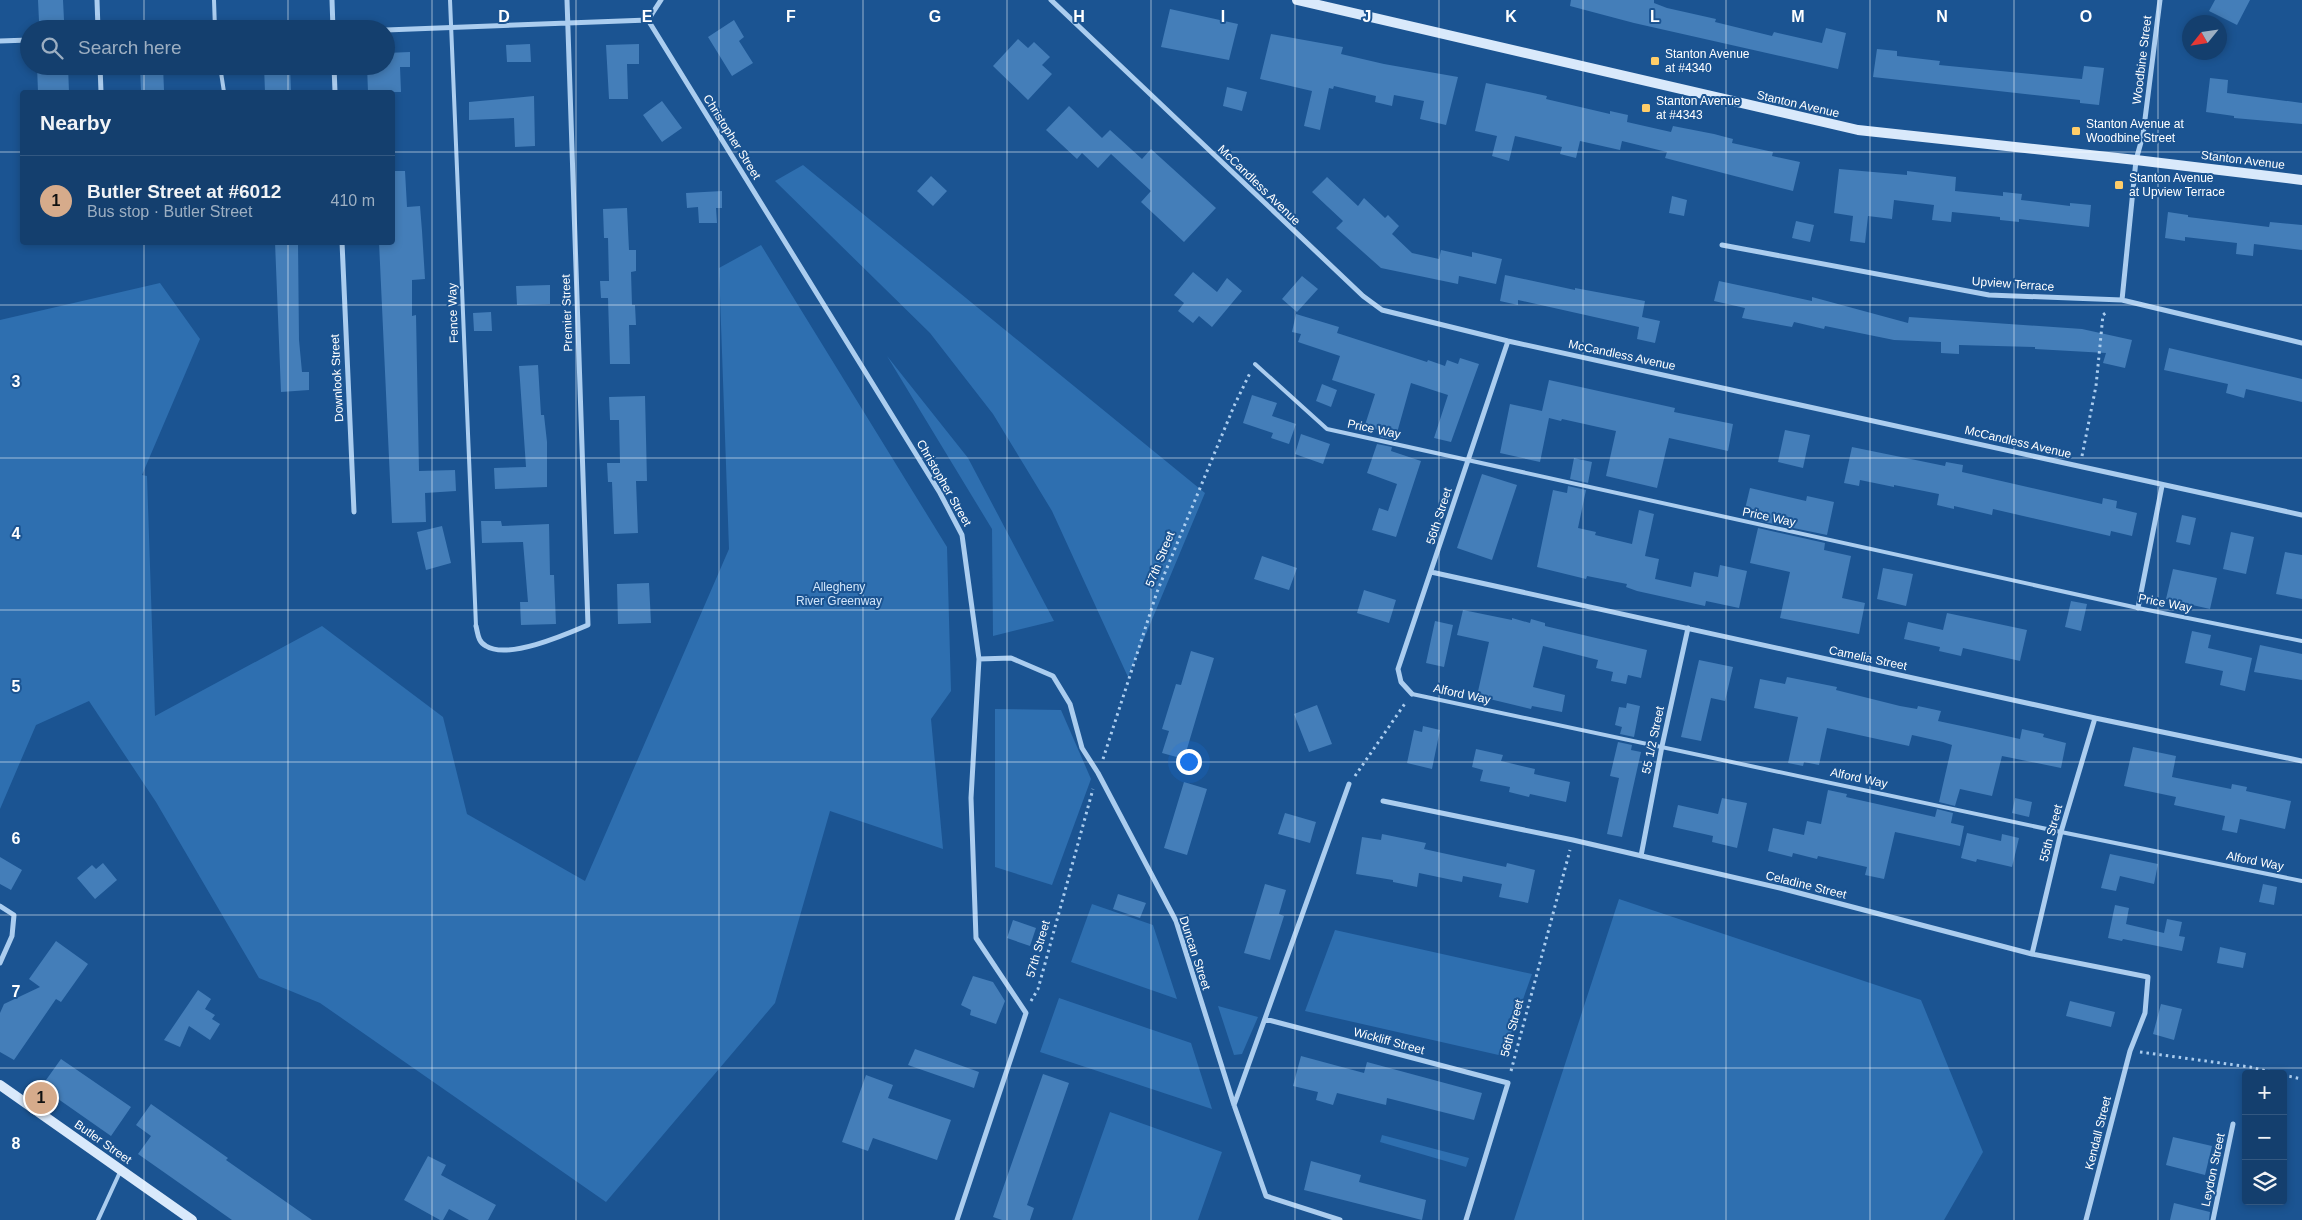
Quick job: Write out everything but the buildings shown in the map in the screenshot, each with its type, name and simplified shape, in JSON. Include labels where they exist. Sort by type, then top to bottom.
[{"type":"street","points":[[97,0],[98,20]]},
{"type":"street","points":[[332,0],[333,20]]},
{"type":"street","name":"Premier Street","points":[[476,626],[479,640],[486,647],[507,649],[558,638],[588,625],[567,0]]},
{"type":"street","points":[[395,30],[648,20],[661,0]]},
{"type":"street","name":"McCandless Avenue","points":[[1051,0],[1363,296],[1382,310],[1508,340],[2162,486],[2302,515]]},
{"type":"street","name":"Stanton Avenue","points":[[1297,0],[1858,130],[2302,180]]},
{"type":"street","name":"Woodbine Street","points":[[2122,300],[2136,160],[2143,135],[2160,0]]},
{"type":"street","name":"Christopher Street","points":[[648,20],[940,492],[962,536],[979,660],[971,798],[976,938],[1026,1013],[958,1220]]},
{"type":"street","points":[[0,41],[20,40]]},
{"type":"street","points":[[100,75],[101,90]]},
{"type":"street","points":[[334,75],[335,90]]},
{"type":"street","name":"Downlook Street","points":[[342,245],[354,512]]},
{"type":"street","name":"Upview Terrace","points":[[1722,245],[1989,295],[2122,300],[2302,343]]},
{"type":"street","name":"56th Street","points":[[1412,694],[1401,682],[1398,669],[1508,340]]},
{"type":"street","points":[[2138,608],[2162,486]]},
{"type":"street","name":"Camelia Street","points":[[1431,572],[2095,718],[2302,761]]},
{"type":"street","name":"55 1/2 Street","points":[[1641,856],[1662,746],[1688,628]]},
{"type":"street","name":"Duncan Street","points":[[979,660],[1011,658],[1053,676],[1070,704],[1082,748],[1098,773],[1176,921],[1234,1106],[1266,1196],[1340,1220]]},
{"type":"street","name":"55th Street","points":[[2032,954],[2060,832],[2095,718]]},
{"type":"street","points":[[1234,1106],[1349,784]]},
{"type":"street","name":"Celadine Street","points":[[1383,802],[1573,840],[1780,888],[2032,954],[2148,977],[2145,1013],[2130,1051]]},
{"type":"street","points":[[0,906],[14,915],[12,936],[0,963]]},
{"type":"street","name":"Wickliff Street","points":[[1265,1019],[1508,1083]]},
{"type":"street","name":"Kendall Street","points":[[2086,1220],[2130,1051]]},
{"type":"street","points":[[1466,1220],[1508,1083]]},
{"type":"street","name":"Butler Street","points":[[0,1085],[192,1220]]},
{"type":"street","name":"Leydon Street","points":[[2213,1220],[2233,1124]]},
{"type":"lane","points":[[214,0],[215,20]]},
{"type":"lane","name":"Fence Way","points":[[450,0],[476,626]]},
{"type":"lane","points":[[221,75],[224,90]]},
{"type":"lane","name":"Price Way","points":[[1255,364],[1327,429],[2138,608],[2302,641]]},
{"type":"lane","name":"Alford Way","points":[[1412,694],[2060,832],[2302,881]]},
{"type":"lane","points":[[98,1220],[121,1170]]},
{"type":"path","points":[[2083,451],[2096,386],[2103,315],[2122,300]]},
{"type":"path","name":"57th Street","points":[[1100,767],[1157,592],[1234,406],[1255,364]]},
{"type":"path","points":[[1349,784],[1412,694]]},
{"type":"path","name":"57th Street","points":[[1030,1004],[1038,989],[1095,782]]},
{"type":"path","name":"56th Street","points":[[1508,1083],[1573,840]]},
{"type":"path","points":[[2130,1051],[2263,1070]]},
{"type":"path","points":[[2287,1075],[2302,1079]]},
{"type":"green space","points":[[803,165],[1205,493],[1128,677],[1052,511],[993,414],[930,333],[775,181]]},
{"type":"green space","name":"Allegheny River Greenway","points":[[761,245],[947,547],[951,691],[931,719],[943,849],[830,811],[775,1003],[606,1202],[320,1003],[259,978],[156,802],[89,701],[36,725],[0,809],[0,320],[160,283],[200,339],[142,475],[147,476],[155,716],[322,626],[443,717],[467,814],[585,881],[729,549],[719,268]]},
{"type":"green space","points":[[887,356],[968,458],[1054,621],[993,636],[992,529]]},
{"type":"green space","points":[[995,709],[1061,710],[1091,779],[1052,885],[995,867]]},
{"type":"green space","points":[[1619,899],[1921,1000],[1983,1152],[1944,1220],[1514,1220]]},
{"type":"green space","points":[[1092,904],[1153,925],[1177,999],[1071,962]]},
{"type":"green space","points":[[1335,930],[1532,974],[1503,1056],[1305,1011]]},
{"type":"green space","points":[[1059,998],[1191,1043],[1212,1109],[1040,1052]]},
{"type":"green space","points":[[1218,1006],[1258,1017],[1242,1054],[1234,1055]]},
{"type":"green space","points":[[1110,1112],[1222,1152],[1198,1220],[1072,1220]]},
{"type":"green space","points":[[1382,1135],[1469,1158],[1466,1167],[1380,1142]]},
{"type":"place","name":"Stanton Avenue at #4340","points":[[1655,61]]},
{"type":"place","name":"Stanton Avenue at #4343","points":[[1646,108]]},
{"type":"place","name":"Stanton Avenue at Woodbine Street","points":[[2076,131]]},
{"type":"place","name":"Stanton Avenue at Upview Terrace","points":[[2119,185]]},
{"type":"place","name":"Butler Street at #6012","points":[[41,1098]]}]
